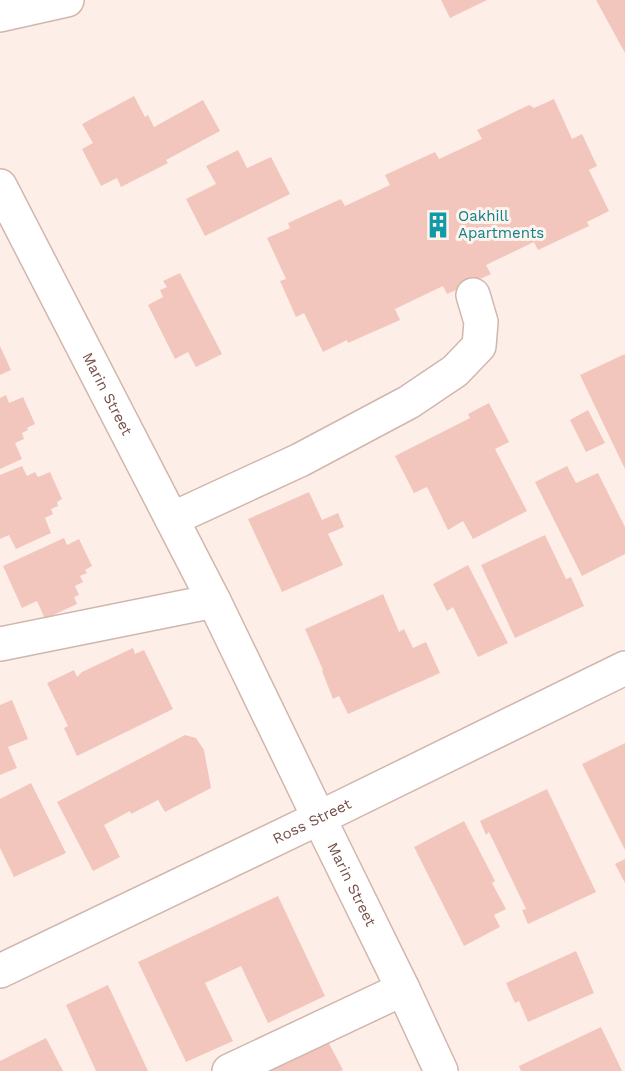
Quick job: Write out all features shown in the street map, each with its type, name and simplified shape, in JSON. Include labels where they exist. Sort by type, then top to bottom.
[{"type":"street","points":[[0,15],[67,0]]},
{"type":"street","name":"Marin Street","points":[[0,186],[214,601],[404,989],[441,1071]]},
{"type":"street","points":[[172,519],[300,460],[409,402],[456,371],[479,346],[481,322],[473,295]]},
{"type":"street","points":[[0,644],[214,601]]},
{"type":"street","name":"Ross Street","points":[[0,971],[625,668]]},
{"type":"street","points":[[229,1071],[404,989]]},
{"type":"building","points":[[441,0],[487,0],[450,18]]},
{"type":"building","points":[[596,0],[625,0],[625,53]]},
{"type":"building","points":[[134,96],[145,117],[148,115],[154,127],[203,100],[220,131],[166,160],[168,163],[121,187],[117,178],[101,186],[82,149],[93,143],[82,124]]},
{"type":"building","name":"Oakhill Apartments","points":[[554,99],[572,139],[582,134],[597,166],[589,170],[609,211],[587,222],[589,226],[538,250],[534,242],[486,265],[491,274],[447,294],[443,286],[395,309],[400,320],[348,343],[347,340],[323,352],[304,313],[296,317],[280,281],[286,279],[267,238],[290,228],[288,223],[341,199],[345,206],[390,185],[385,175],[435,152],[439,159],[482,139],[477,130],[529,105],[534,108]]},
{"type":"building","points":[[238,150],[247,168],[271,157],[290,194],[205,236],[186,199],[216,184],[206,166]]},
{"type":"building","points":[[180,273],[222,354],[196,367],[188,352],[175,359],[148,305],[163,297],[160,290],[167,287],[163,281]]},
{"type":"building","points":[[0,346],[11,370],[0,375]]},
{"type":"building","points":[[625,354],[625,469],[580,375]]},
{"type":"building","points":[[6,395],[9,403],[23,397],[35,424],[22,433],[24,439],[15,443],[22,459],[0,469],[0,398]]},
{"type":"building","points":[[489,403],[509,442],[495,449],[527,511],[473,539],[463,521],[448,530],[427,487],[414,493],[395,456],[470,418],[468,414]]},
{"type":"building","points":[[588,410],[605,443],[586,452],[570,420]]},
{"type":"building","points":[[22,466],[27,476],[35,472],[38,477],[50,472],[62,499],[57,502],[58,506],[51,509],[53,514],[45,518],[51,533],[16,549],[9,535],[0,539],[0,475]]},
{"type":"building","points":[[567,466],[576,483],[598,473],[625,527],[625,554],[582,576],[535,482]]},
{"type":"building","points":[[309,492],[322,520],[338,513],[344,527],[328,534],[343,565],[282,592],[248,519]]},
{"type":"building","points":[[545,535],[566,579],[571,577],[584,606],[515,638],[481,565]]},
{"type":"building","points":[[64,538],[67,545],[79,539],[92,566],[85,570],[87,573],[80,576],[83,582],[75,586],[79,595],[74,597],[77,604],[45,619],[37,601],[22,608],[3,566]]},
{"type":"building","points":[[468,565],[508,643],[478,657],[453,607],[447,611],[433,584]]},
{"type":"building","points":[[383,594],[399,632],[404,629],[413,648],[426,642],[440,673],[348,714],[339,696],[333,699],[305,629]]},
{"type":"building","points":[[133,648],[135,654],[144,650],[173,709],[77,756],[64,728],[68,726],[47,683],[74,670],[77,677],[82,672]]},
{"type":"building","points":[[12,700],[28,739],[8,747],[17,768],[0,775],[0,705]]},
{"type":"building","points":[[185,735],[196,738],[204,750],[211,788],[165,812],[158,800],[104,825],[120,857],[93,871],[57,802]]},
{"type":"building","points":[[625,743],[625,850],[582,764]]},
{"type":"building","points":[[31,783],[66,853],[14,877],[0,848],[0,799]]},
{"type":"building","points":[[547,789],[596,892],[528,924],[522,910],[526,909],[489,832],[486,835],[480,821]]},
{"type":"building","points":[[464,821],[495,881],[492,883],[506,909],[494,915],[500,927],[464,946],[414,847]]},
{"type":"building","points":[[625,859],[625,883],[615,864]]},
{"type":"building","points":[[278,896],[325,996],[268,1023],[241,966],[205,983],[233,1041],[186,1062],[138,962]]},
{"type":"building","points":[[576,951],[594,993],[528,1022],[519,1001],[515,1003],[506,983]]},
{"type":"building","points":[[108,985],[148,1071],[96,1071],[66,1005]]},
{"type":"building","points":[[601,1027],[622,1071],[521,1071],[519,1066]]},
{"type":"building","points":[[46,1038],[63,1071],[0,1071],[0,1061]]},
{"type":"building","points":[[326,1038],[343,1070],[255,1071],[282,1057],[286,1064],[306,1054],[304,1050]]},
{"type":"place","name":"Oakhill Apartments","points":[[438,225]]}]
